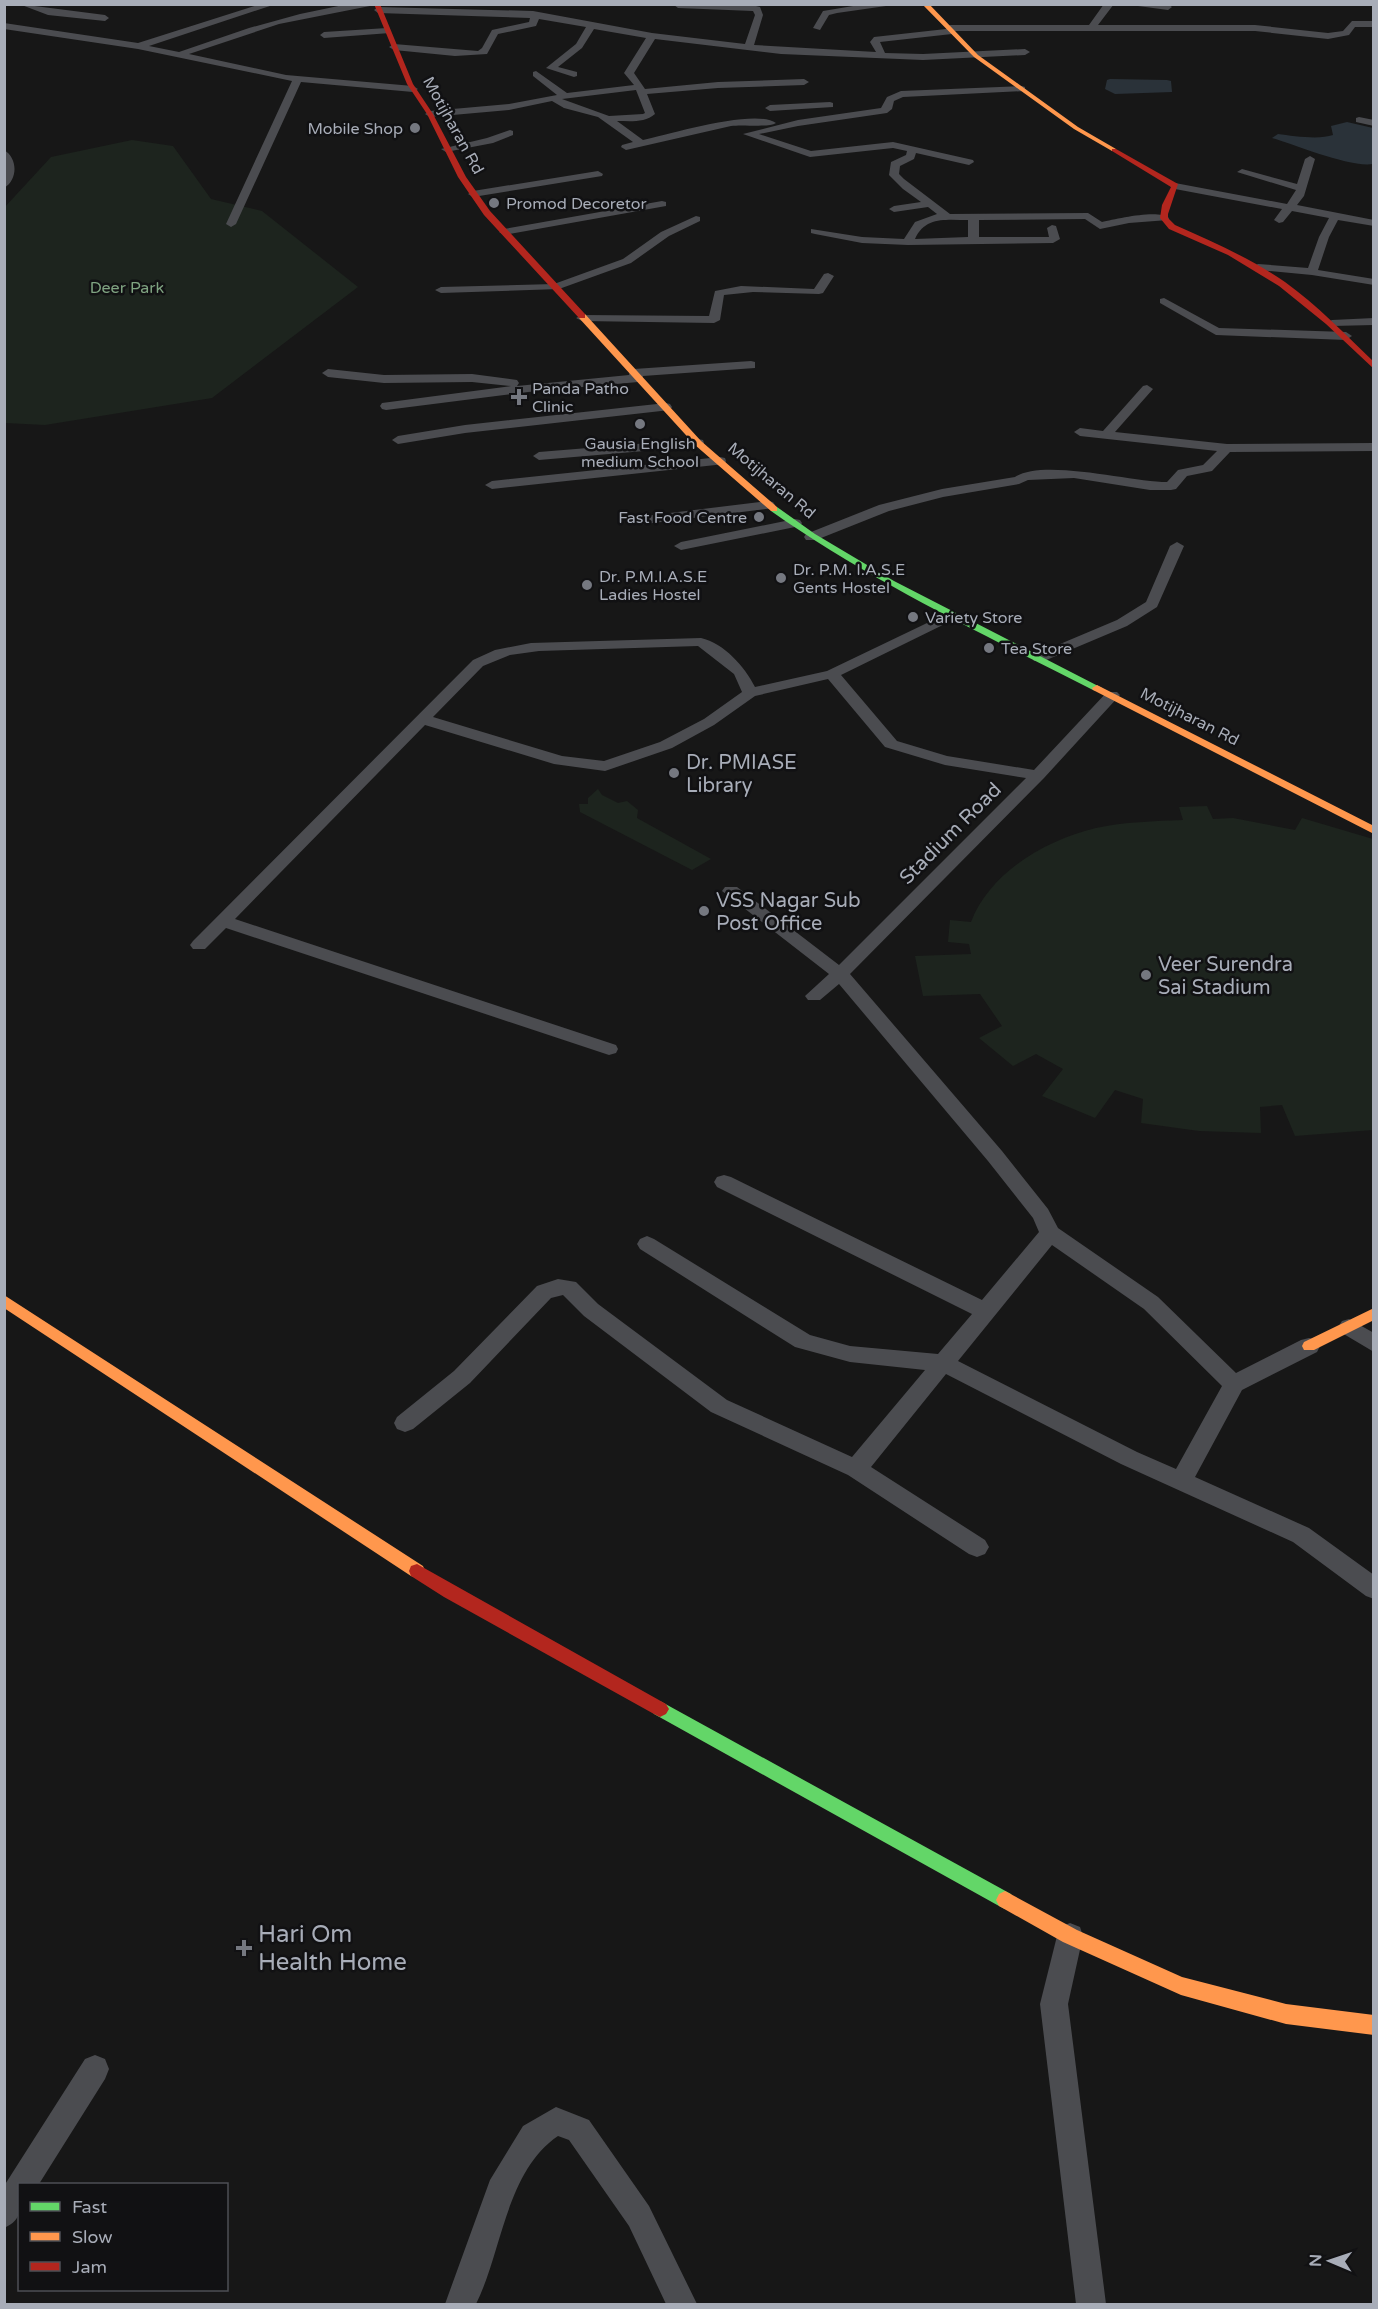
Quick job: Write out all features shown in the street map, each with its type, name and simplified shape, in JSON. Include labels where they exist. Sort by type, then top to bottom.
[{"type":"main road","points":[[925,4],[976,56],[1076,128],[1175,186],[1164,203],[1164,218],[1172,227],[1216,245],[1258,267],[1332,323],[1374,368]]},
{"type":"main road","name":"Motijharan Rd","points":[[377,6],[413,89],[430,114],[446,149],[473,194],[504,232],[698,443],[768,505],[811,537],[950,616],[1112,695],[1374,831]]},
{"type":"main road","points":[[4,1300],[450,1592],[1070,1936],[1181,1986],[1286,2014],[1374,2025]]},
{"type":"main road","points":[[1309,1346],[1374,1313]]},
{"type":"street","points":[[23,4],[41,10],[105,18]]},
{"type":"street","points":[[138,46],[272,4]]},
{"type":"street","points":[[817,28],[826,13],[897,4]]},
{"type":"street","points":[[1092,28],[1110,4]]},
{"type":"street","points":[[1127,4],[1168,7]]},
{"type":"street","points":[[4,20],[57,5]]},
{"type":"street","points":[[678,5],[743,6],[757,9],[759,15],[749,47]]},
{"type":"street","points":[[179,55],[329,6],[377,6],[533,14],[652,36],[808,56],[923,57],[1025,52]]},
{"type":"street","points":[[394,47],[464,54],[482,53],[495,32],[533,24],[535,19],[533,14]]},
{"type":"street","points":[[882,55],[875,42],[878,39],[1092,28],[1255,28],[1328,36],[1346,33],[1356,22],[1374,24]]},
{"type":"street","points":[[574,74],[550,68],[579,46],[593,24]]},
{"type":"street","points":[[4,26],[138,46],[298,79],[413,89]]},
{"type":"street","points":[[324,35],[387,31]]},
{"type":"street","points":[[14,37],[41,32]]},
{"type":"street","points":[[608,119],[649,115],[641,89],[629,73],[652,36]]},
{"type":"street","points":[[536,74],[565,96]]},
{"type":"street","points":[[430,114],[509,107],[565,96],[804,78],[801,106]]},
{"type":"street","points":[[231,224],[298,79]]},
{"type":"street","points":[[748,134],[785,125],[884,111],[890,99],[901,94],[1022,89]]},
{"type":"street","points":[[553,98],[567,106],[608,119],[641,143]]},
{"type":"street","points":[[770,108],[830,105]]},
{"type":"street","points":[[786,107],[798,123]]},
{"type":"street","points":[[819,120],[826,134]]},
{"type":"street","points":[[1359,120],[1374,123]]},
{"type":"street","points":[[626,147],[729,123],[760,121],[785,125]]},
{"type":"street","points":[[729,123],[748,134],[810,154],[885,145],[969,162]]},
{"type":"street","points":[[446,149],[489,141],[510,133]]},
{"type":"street","points":[[913,149],[910,157],[895,164],[894,175],[909,190],[931,203],[946,216]]},
{"type":"street","points":[[4,153],[11,165],[9,179],[4,185]]},
{"type":"street","points":[[1279,220],[1291,208],[1301,188],[1310,159]]},
{"type":"street","points":[[1242,172],[1301,188]]},
{"type":"street","points":[[473,194],[598,174]]},
{"type":"street","points":[[1175,186],[1374,223]]},
{"type":"street","points":[[894,209],[931,203]]},
{"type":"street","points":[[504,232],[662,204]]},
{"type":"street","points":[[908,242],[913,229],[924,219],[946,216],[974,216],[1100,226],[1129,220],[1164,218]]},
{"type":"street","points":[[973,240],[974,216]]},
{"type":"street","points":[[1312,272],[1324,237],[1335,216]]},
{"type":"street","points":[[441,290],[555,287],[587,278],[627,261],[665,234],[696,219]]},
{"type":"street","points":[[815,231],[862,240],[908,242],[1053,240],[1055,239],[1050,222]]},
{"type":"street","points":[[1258,267],[1312,272],[1374,282]]},
{"type":"street","points":[[582,318],[714,320],[719,294],[722,292],[744,290],[814,292],[819,291],[828,276]]},
{"type":"street","points":[[1164,301],[1216,331],[1346,336]]},
{"type":"street","points":[[1332,323],[1374,321]]},
{"type":"street","points":[[386,406],[636,375],[751,365]]},
{"type":"street","points":[[328,373],[384,380],[500,380],[531,388]]},
{"type":"street","points":[[1106,435],[1147,390]]},
{"type":"street","points":[[398,440],[465,429],[666,407]]},
{"type":"street","points":[[1080,432],[1227,448],[1374,447]]},
{"type":"street","points":[[539,456],[698,443]]},
{"type":"street","points":[[811,537],[884,508],[942,493],[1019,480],[1025,476],[1074,474],[1150,486],[1171,486],[1183,473],[1207,468],[1227,448]]},
{"type":"street","points":[[492,485],[720,461]]},
{"type":"street","points":[[637,520],[768,505]]},
{"type":"street","points":[[681,546],[795,524]]},
{"type":"street","points":[[1039,658],[1122,623],[1152,604],[1177,546]]},
{"type":"street","points":[[422,719],[560,760],[605,766],[666,745],[709,722],[750,693],[832,674],[950,616]]},
{"type":"street","points":[[199,945],[478,663],[493,654],[515,649],[594,644],[701,642],[740,672],[750,693]]},
{"type":"street","points":[[832,674],[891,744],[945,760],[1038,775]]},
{"type":"street","name":"Stadium Road","points":[[814,996],[840,974],[1038,775],[1112,695]]},
{"type":"street","points":[[731,891],[840,974],[995,1156],[1041,1214],[1050,1233],[1150,1303],[1233,1383]]},
{"type":"street","points":[[224,921],[609,1049]]},
{"type":"street","points":[[724,1182],[985,1311]]},
{"type":"street","points":[[856,1469],[1050,1233]]},
{"type":"street","points":[[646,1244],[803,1341],[850,1354],[943,1363],[1129,1458],[1301,1535],[1374,1589]]},
{"type":"street","points":[[405,1422],[462,1377],[520,1314],[544,1292],[558,1287],[569,1288],[591,1310],[719,1406],[856,1469],[977,1547]]},
{"type":"street","points":[[1349,1327],[1374,1344]]},
{"type":"street","points":[[1182,1480],[1233,1383],[1309,1346]]},
{"type":"street","points":[[1070,1936],[1054,2004],[1091,2304]]},
{"type":"street","points":[[23,2183],[95,2069]]},
{"type":"street","points":[[460,2304],[468,2288],[500,2190],[533,2136],[556,2121],[579,2130],[639,2216],[682,2304]]},
{"type":"street","points":[[4,2213],[18,2192]]},
{"type":"green space","name":"Deer Park","points":[[132,140],[173,146],[211,199],[262,211],[358,287],[212,398],[45,425],[5,423],[4,208],[51,157]]},
{"type":"green space","points":[[598,789],[602,795],[618,803],[627,801],[638,810],[637,818],[711,859],[692,870],[580,812],[579,804],[588,804],[588,798]]},
{"type":"green space","name":"Veer Surendra Sai Stadium","points":[[1207,806],[1213,819],[1233,818],[1295,830],[1302,818],[1373,839],[1373,1130],[1295,1136],[1282,1105],[1260,1107],[1261,1133],[1199,1131],[1141,1123],[1143,1099],[1115,1090],[1095,1118],[1042,1096],[1063,1069],[1036,1054],[1013,1066],[979,1038],[1002,1026],[980,994],[923,996],[915,956],[971,954],[969,944],[948,942],[950,920],[971,922],[980,904],[992,888],[1022,861],[1039,850],[1077,833],[1117,824],[1183,820],[1179,807]]},
{"type":"shaded area","points":[[1107,80],[1167,80],[1171,81],[1172,92],[1115,94],[1105,89]]},
{"type":"shaded area","points":[[1347,122],[1373,128],[1373,164],[1351,163],[1272,138],[1278,134],[1306,137],[1333,135],[1331,126]]},
{"type":"traffic: fast","points":[[774,509],[812,536],[891,583],[1097,688]]},
{"type":"traffic: fast","points":[[660,1709],[1005,1900]]},
{"type":"traffic: slow","points":[[925,4],[976,56],[1076,128],[1114,150]]},
{"type":"traffic: slow","points":[[582,316],[698,443],[774,509]]},
{"type":"traffic: slow","points":[[1097,688],[1374,831]]},
{"type":"traffic: slow","points":[[4,1300],[417,1571]]},
{"type":"traffic: slow","points":[[1309,1346],[1374,1313]]},
{"type":"traffic: slow","points":[[1005,1900],[1070,1936],[1181,1986],[1286,2014],[1374,2025]]},
{"type":"traffic: jam","points":[[377,4],[410,84],[430,114],[462,177],[487,213],[582,316]]},
{"type":"traffic: jam","points":[[1114,150],[1175,186],[1167,201],[1164,214],[1164,218],[1172,227],[1231,253],[1282,284],[1329,322],[1374,367]]},
{"type":"traffic: jam","points":[[417,1571],[450,1592],[660,1709]]},
{"type":"place","name":"Mobile Shop","points":[[415,128]]},
{"type":"place","name":"Promod Decoretor","points":[[494,203]]},
{"type":"place","name":"Panda Patho Clinic","points":[[519,397]]},
{"type":"place","name":"Gausia English medium School","points":[[640,424]]},
{"type":"place","name":"Fast Food Centre","points":[[759,517]]},
{"type":"place","name":"Dr. P.M. I.A.S.E Gents Hostel","points":[[781,578]]},
{"type":"place","name":"Dr. P.M.I.A.S.E Ladies Hostel","points":[[587,585]]},
{"type":"place","name":"Variety Store","points":[[913,617]]},
{"type":"place","name":"Tea Store","points":[[989,648]]},
{"type":"place","name":"Dr. PMIASE Library","points":[[674,773]]},
{"type":"place","name":"VSS Nagar Sub Post Office","points":[[704,911]]},
{"type":"place","name":"Veer Surendra Sai Stadium","points":[[1146,975]]},
{"type":"place","name":"Hari Om Health Home","points":[[244,1948]]}]
